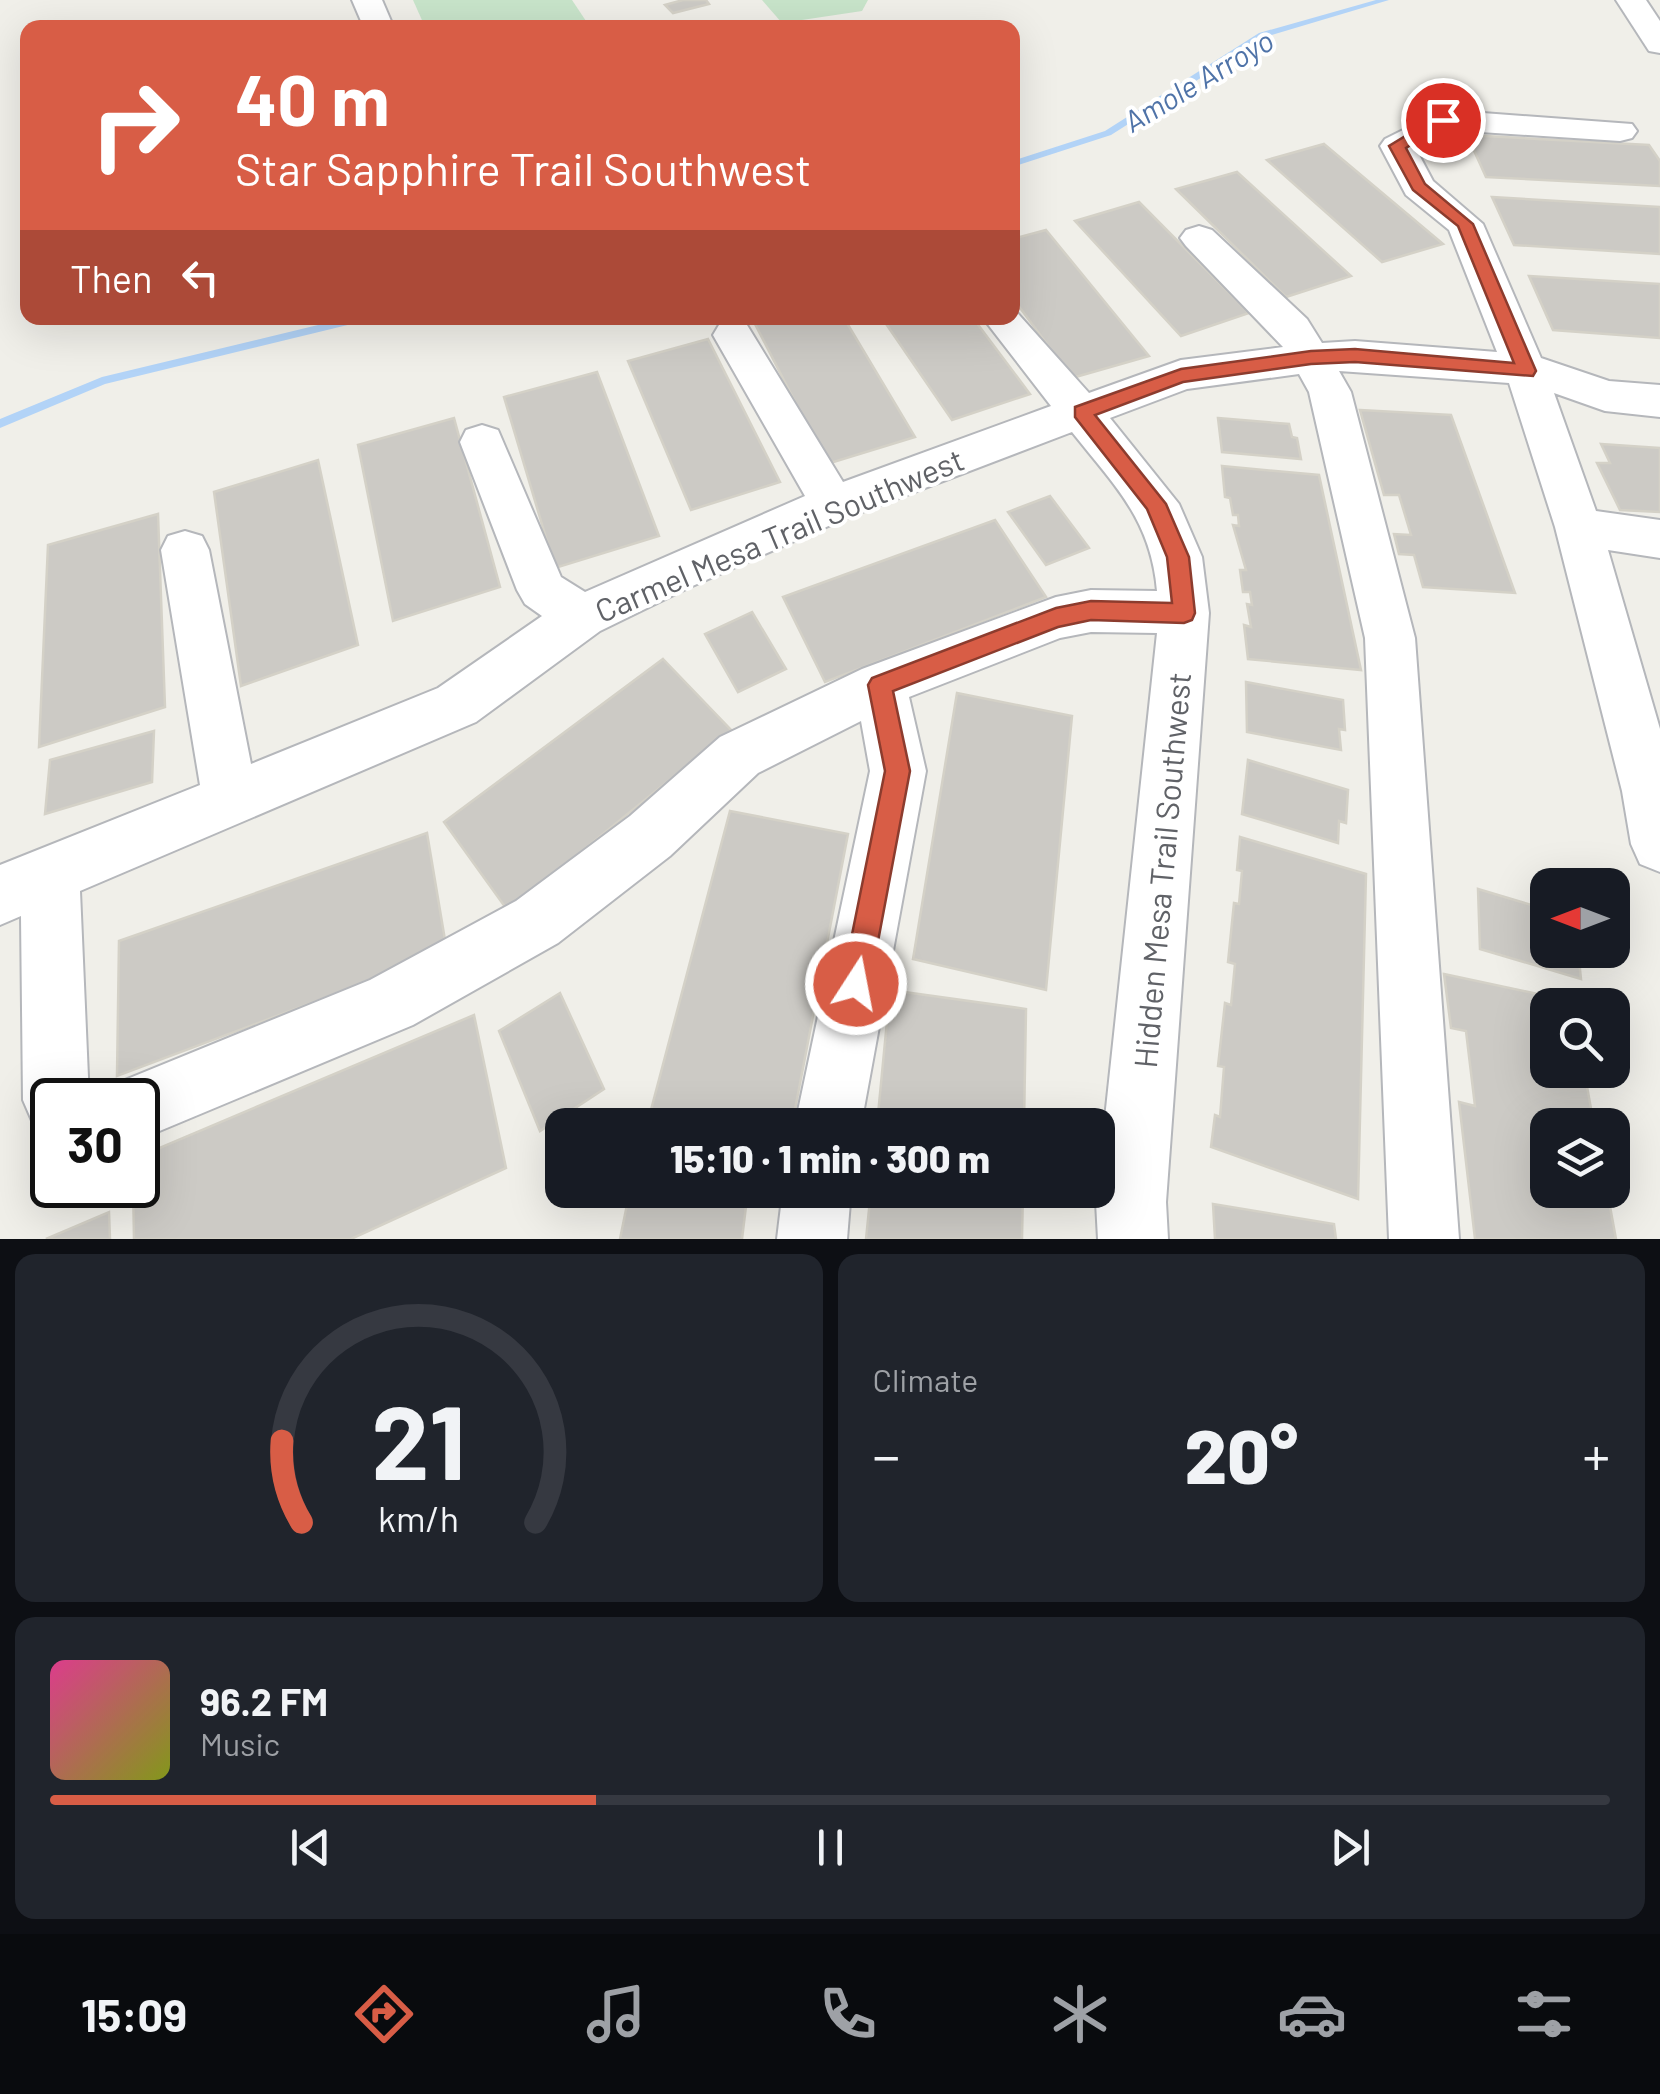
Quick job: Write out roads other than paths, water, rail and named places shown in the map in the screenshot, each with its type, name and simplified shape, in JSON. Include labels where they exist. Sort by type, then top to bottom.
[{"type":"street","points":[[1630,0],[1660,44]]},
{"type":"street","points":[[1620,131],[1443,120],[1397,146],[1419,187],[1465,224],[1538,373],[1650,791],[1660,844]]},
{"type":"street","points":[[1198,238],[1293,329],[1330,392],[1390,638],[1424,1239]]},
{"type":"street","name":"Hidden Mesa Trail Southwest","points":[[1008,325],[1156,504],[1178,557],[1184,613],[1131,1202],[1133,1239]]},
{"type":"street","points":[[732,335],[832,504]]},
{"type":"street","name":"Carmel Mesa Trail Southwest","points":[[25,884],[457,704],[582,616],[832,504],[1181,376],[1311,358],[1355,356],[1538,373],[1605,396],[1660,401]]},
{"type":"street","name":"Carmel Mesa Trail Southwest","points":[[1538,373],[1590,360],[1660,367]]},
{"type":"street","points":[[482,442],[542,590],[582,616]]},
{"type":"street","points":[[1578,527],[1660,539]]},
{"type":"street","points":[[184,550],[230,799]]},
{"type":"street","points":[[160,1098],[391,1002],[538,922],[650,836],[739,755],[880,685],[1056,618],[1091,610],[1184,613]]},
{"type":"street","points":[[831,1108],[898,771],[880,685]]},
{"type":"street","points":[[25,884],[53,1078]]},
{"type":"street","points":[[812,1239],[815,1208]]},
{"type":"waterway","name":"Amole Arroyo","points":[[1020,161],[1108,133],[1262,35],[1385,0]]},
{"type":"waterway","name":"Amole Arroyo","points":[[0,424],[102,381],[331,325]]}]
